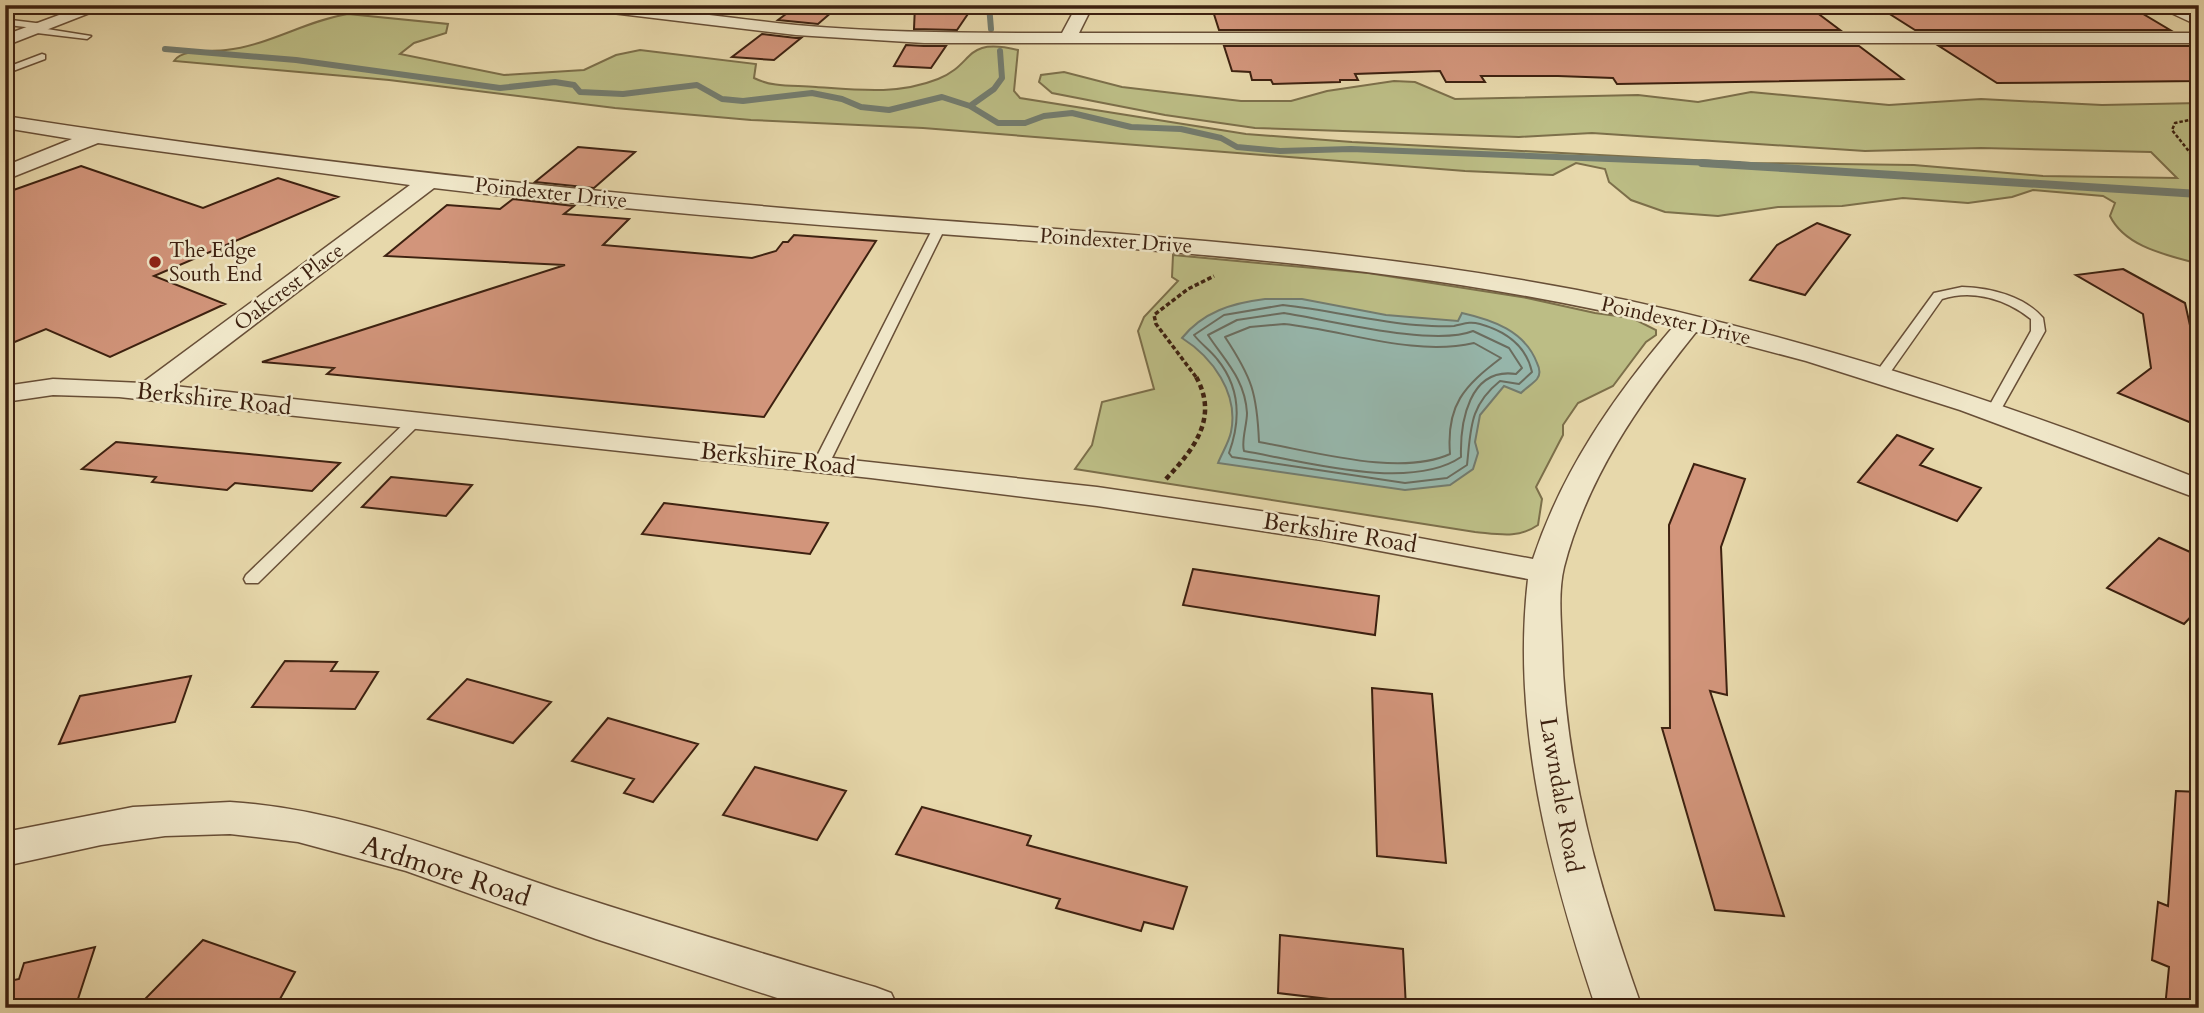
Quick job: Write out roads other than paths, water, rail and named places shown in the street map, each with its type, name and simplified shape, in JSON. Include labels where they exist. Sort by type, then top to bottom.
[{"type":"street","points":[[587,5],[723,22],[902,37],[2199,38]]},
{"type":"street","points":[[723,22],[746,5]]},
{"type":"street","points":[[1068,38],[1085,5]]},
{"type":"street","points":[[2162,5],[2199,22]]},
{"type":"street","points":[[5,41],[101,6]]},
{"type":"street","name":"Poindexter Drive","points":[[5,122],[94,137],[429,181],[939,228],[1210,248],[1387,268],[1575,298],[1690,323],[1882,374],[1994,410],[2199,490]]},
{"type":"street","points":[[5,174],[94,137]]},
{"type":"street","name":"Oakcrest Place","points":[[148,392],[429,181]]},
{"type":"street","name":"Lawndale Road","points":[[1619,1008],[1579,892],[1552,776],[1542,678],[1546,572],[1557,534],[1586,468],[1620,412],[1690,323]]},
{"type":"street","name":"Berkshire Road","points":[[5,394],[53,387],[148,392],[821,464],[1221,514],[1442,549],[1546,572]]},
{"type":"street","name":"Ardmore Road","points":[[5,849],[99,828],[184,819],[262,820],[298,825],[405,854],[567,910],[875,1008]]},
{"type":"lane","points":[[6,12],[25,5]]},
{"type":"lane","points":[[94,5],[101,6]]},
{"type":"lane","points":[[6,12],[17,15],[8,24]]},
{"type":"lane","points":[[8,24],[87,36]]},
{"type":"lane","points":[[5,71],[42,57]]},
{"type":"lane","points":[[821,464],[939,228]]},
{"type":"lane","points":[[1882,374],[1938,296],[1948,291],[1985,294],[2016,304],[2037,318],[2038,331],[1994,410]]},
{"type":"lane","points":[[252,579],[415,421]]},
{"type":"water","points":[[1265,299],[1302,299],[1386,315],[1458,321],[1462,313],[1474,316],[1496,323],[1525,343],[1532,352],[1539,375],[1536,381],[1521,393],[1504,386],[1480,415],[1475,442],[1478,453],[1473,469],[1450,485],[1405,490],[1218,463],[1231,432],[1231,404],[1227,390],[1213,366],[1182,338],[1199,321],[1219,310]]},
{"type":"waterway","points":[[989,5],[991,29]]},
{"type":"waterway","points":[[165,49],[296,60],[500,88],[555,82],[574,85],[580,92],[623,94],[697,85],[722,99],[743,101],[812,93],[842,99],[861,107],[889,110],[942,97],[970,106]]},
{"type":"waterway","points":[[970,106],[994,89],[1002,78],[1000,51]]},
{"type":"waterway","points":[[970,106],[998,123],[1025,123],[1044,116],[1072,113],[1131,127],[1181,129],[1221,138],[1237,147],[1280,151],[1351,149],[1739,164]]},
{"type":"waterway","points":[[1702,163],[2199,194]]},
{"type":"place","name":"The Edge South End","points":[[155,262]]}]
